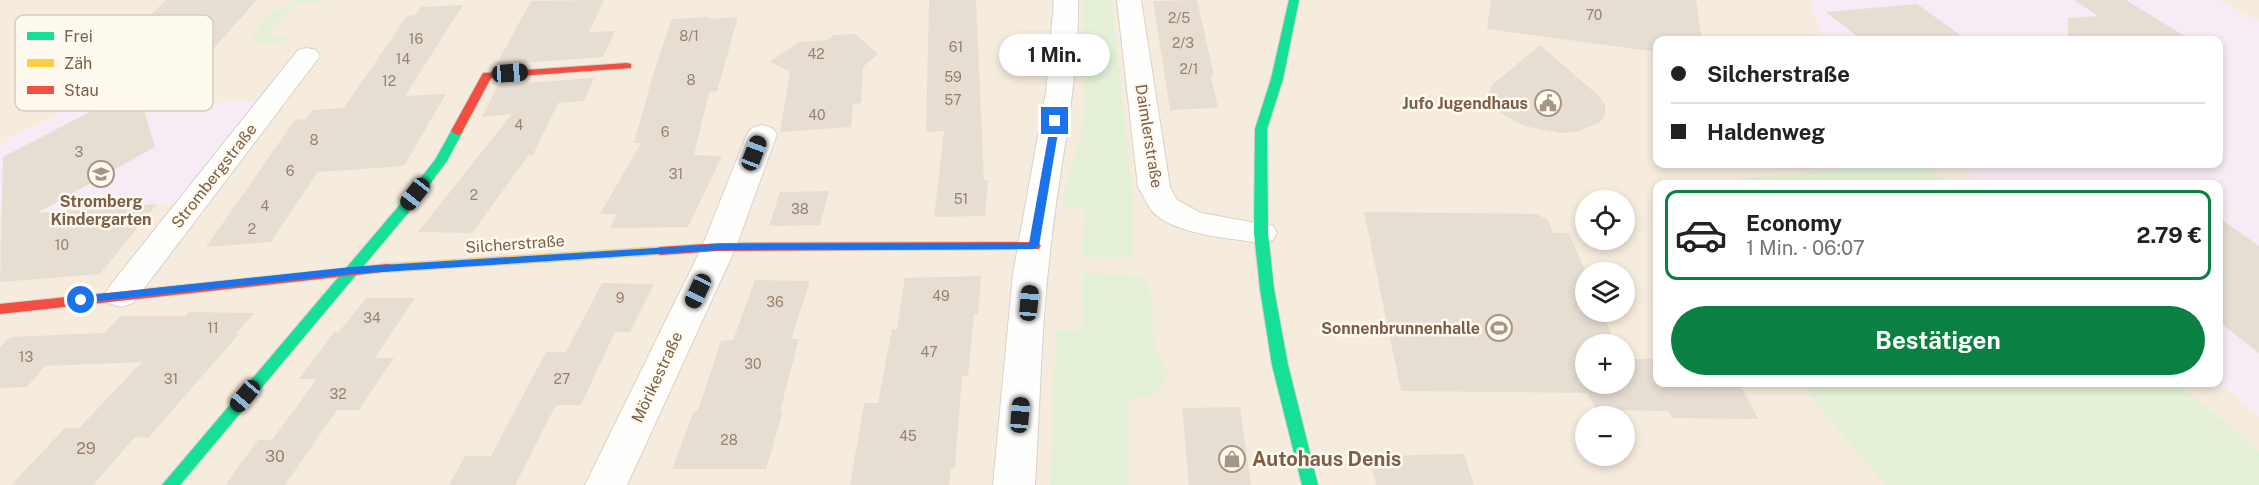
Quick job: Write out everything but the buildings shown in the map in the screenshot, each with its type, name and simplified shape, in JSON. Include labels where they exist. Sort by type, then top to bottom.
[{"type":"street","points":[[1014,485],[1034,246],[1059,100],[1066,0]]},
{"type":"street","name":"Daimlerstraße","points":[[1129,0],[1154,188],[1165,206],[1192,221],[1261,233]]},
{"type":"street","points":[[1294,0],[1277,79],[1261,129],[1261,233],[1267,288],[1280,365],[1310,485]]},
{"type":"street","name":"Strombergstraße","points":[[121,295],[307,56]]},
{"type":"street","points":[[170,485],[441,161],[487,75],[627,66]]},
{"type":"street","name":"Mörikestraße","points":[[606,485],[719,247],[762,135]]},
{"type":"street","name":"Silcherstraße","points":[[0,309],[351,270],[719,247],[1034,246]]},
{"type":"shaded area","points":[[0,0],[2259,0],[2259,485],[0,485]]},
{"type":"shaded area","points":[[1810,0],[2217,0],[2259,21],[2259,416],[2223,385],[2223,180],[1976,180],[1961,168],[2223,168],[2223,36],[1822,36]]},
{"type":"shaded area","name":"Stromberg Kindergarten","points":[[260,100],[180,202],[0,215],[0,146],[7,139],[61,111],[213,111],[213,103]]},
{"type":"green space","points":[[299,0],[323,0],[321,3],[294,5],[266,37],[288,36],[281,43],[261,44],[253,37],[272,12]]},
{"type":"green space","points":[[1083,0],[1112,0],[1133,200],[1134,253],[1129,257],[1082,257],[1084,208],[1064,208],[1062,200],[1078,146],[1085,109]]},
{"type":"green space","points":[[1850,168],[1928,168],[1942,180],[1736,180]]},
{"type":"green space","points":[[1082,274],[1128,275],[1145,279],[1151,295],[1155,344],[1167,374],[1161,387],[1151,397],[1136,397],[1128,402],[1127,485],[1050,485],[1056,330],[1083,330]]},
{"type":"green space","points":[[1802,387],[2183,387],[2259,452],[2259,485],[1885,485]]},
{"type":"traffic: fast","points":[[1294,0],[1277,79],[1261,129],[1261,233],[1267,289],[1280,365],[1310,485]]},
{"type":"traffic: fast","points":[[170,485],[403,210],[441,161],[457,131]]},
{"type":"traffic: slow","points":[[387,268],[660,251]]},
{"type":"traffic: jam","points":[[457,131],[487,75],[627,66]]},
{"type":"traffic: jam","points":[[660,251],[719,247],[1034,246]]},
{"type":"traffic: jam","points":[[0,309],[387,268]]},
{"type":"place","name":"Jufo Jugendhaus","points":[[1548,103]]},
{"type":"place","name":"Stromberg Kindergarten","points":[[101,174]]},
{"type":"place","name":"Sonnenbrunnenhalle","points":[[1499,328]]},
{"type":"place","name":"Autohaus Denis","points":[[1232,459]]},
{"type":"route","points":[[81,300],[351,270],[719,247],[1034,246],[1055,121]]}]
